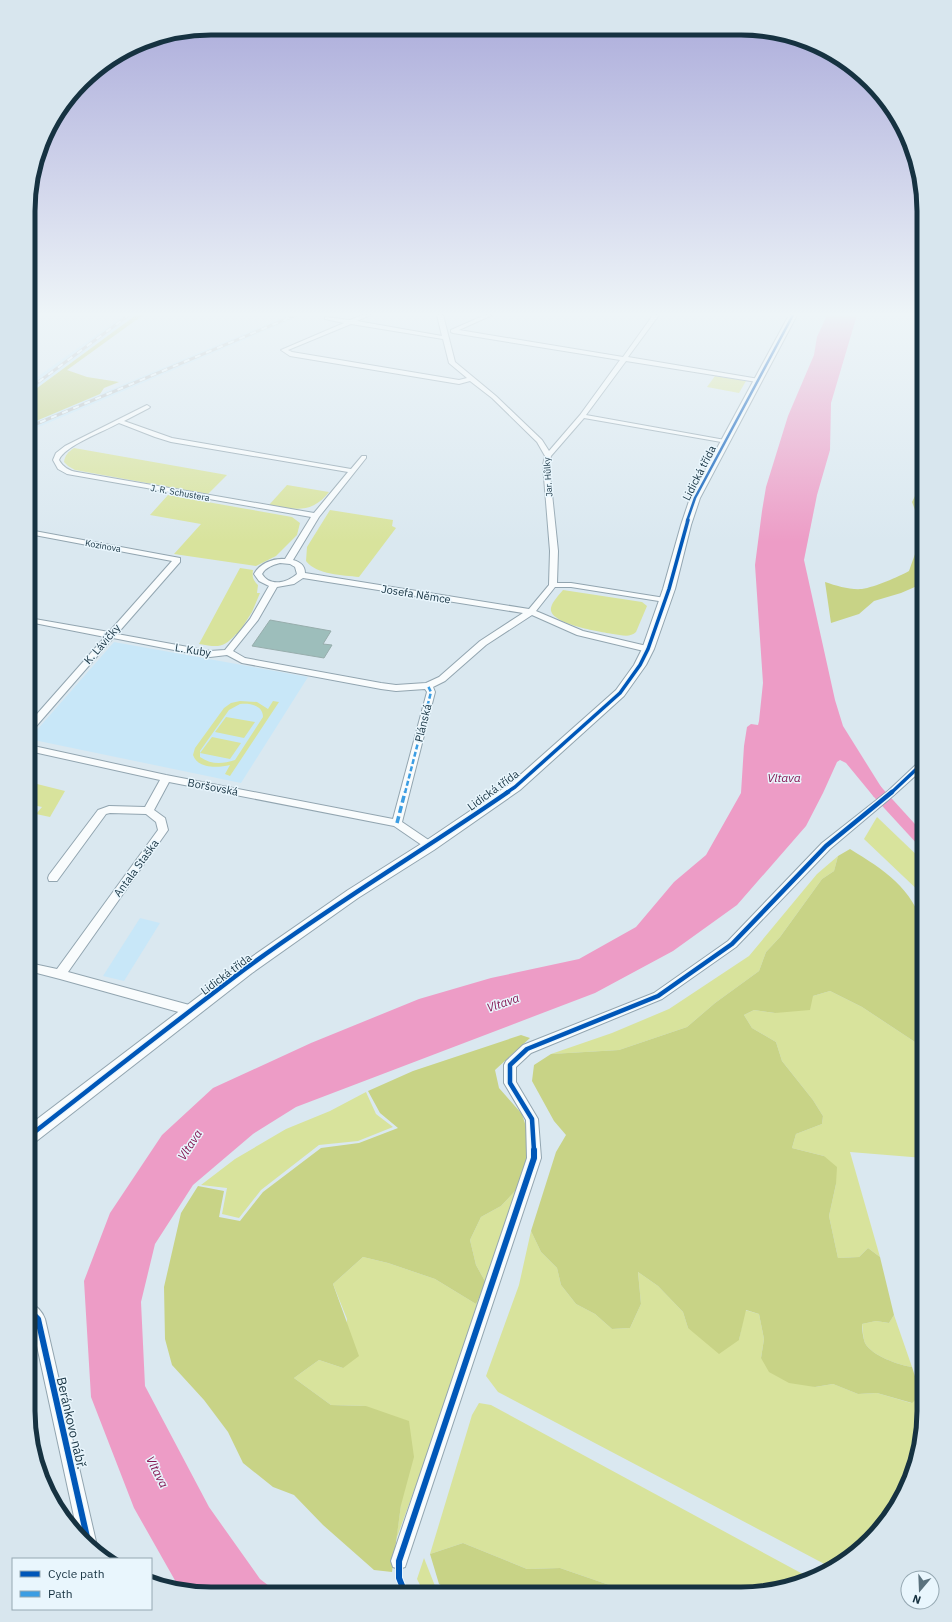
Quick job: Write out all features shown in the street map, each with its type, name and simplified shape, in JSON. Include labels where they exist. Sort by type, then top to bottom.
[{"type":"street","name":"Jar. Hůlky","points":[[487,391],[511,412],[540,442],[548,456],[546,464],[554,551],[553,585]]},
{"type":"street","points":[[548,456],[582,416],[601,391]]},
{"type":"street","name":"Lidická třída","points":[[35,1132],[246,969],[353,894],[429,846],[515,787],[620,693],[640,665],[648,649],[665,600],[691,506],[751,391]]},
{"type":"street","points":[[119,421],[147,407]]},
{"type":"street","points":[[582,416],[724,442]]},
{"type":"street","points":[[119,421],[171,440],[353,471]]},
{"type":"street","name":"J. R. Schustera","points":[[119,421],[67,447],[58,454],[56,460],[59,468],[67,472],[316,516]]},
{"type":"street","points":[[288,561],[316,516],[364,457]]},
{"type":"street","name":"Kozinova","points":[[35,533],[177,560]]},
{"type":"street","name":"K. Lávičky","points":[[35,722],[110,634],[177,560]]},
{"type":"street","points":[[288,561],[300,566],[302,570],[301,575],[290,583],[274,585],[266,583],[260,579],[258,574],[260,569],[272,562],[288,561]]},
{"type":"street","name":"Josefa Němce","points":[[301,575],[531,612],[580,633],[648,649]]},
{"type":"street","points":[[274,585],[254,620],[228,652],[242,660],[396,688],[428,686],[442,679],[483,643],[531,612],[553,585],[571,585],[665,600]]},
{"type":"street","name":"L. Kuby","points":[[35,621],[210,654],[228,652]]},
{"type":"street","name":"Plánská","points":[[398,823],[431,692],[428,686]]},
{"type":"street","name":"Boršovská","points":[[35,749],[166,778],[398,823]]},
{"type":"street","points":[[399,1561],[534,1158],[532,1119],[510,1083],[510,1065],[527,1049],[658,996],[732,944],[826,846],[889,794],[917,768]]},
{"type":"street","points":[[53,878],[102,812],[109,809],[148,811],[166,778]]},
{"type":"street","name":"Antala Staška","points":[[60,974],[163,830],[161,820],[148,811]]},
{"type":"street","points":[[398,823],[429,846]]},
{"type":"street","points":[[35,968],[193,1011]]},
{"type":"street","name":"Beránkovo nábř.","points":[[35,1334],[86,1534]]},
{"type":"shaded area","points":[[108,391],[124,391],[35,428],[35,421]]},
{"type":"shaded area","points":[[114,642],[308,677],[241,783],[35,740],[35,732]]},
{"type":"shaded area","points":[[140,918],[160,923],[124,981],[103,976]]},
{"type":"green space","points":[[35,391],[102,391],[100,394],[35,421]]},
{"type":"green space","points":[[727,391],[740,391],[739,393]]},
{"type":"green space","points":[[74,448],[227,475],[208,494],[75,470],[64,462],[67,454]]},
{"type":"green space","points":[[287,485],[329,492],[316,504],[302,509],[269,505]]},
{"type":"green space","points":[[917,492],[917,516],[916,513],[912,502]]},
{"type":"green space","points":[[168,495],[292,517],[300,523],[297,535],[276,556],[256,566],[174,554],[201,524],[150,515]]},
{"type":"green space","points":[[330,510],[393,520],[392,526],[396,528],[359,577],[323,572],[311,566],[306,561],[307,547]]},
{"type":"green space","points":[[917,548],[917,586],[901,593],[874,601],[859,614],[831,623],[825,582],[848,588],[862,589],[886,582],[909,571]]},
{"type":"green space","points":[[240,568],[253,570],[253,578],[258,585],[257,593],[260,593],[252,612],[238,634],[223,645],[211,646],[199,644]]},
{"type":"green space","points":[[563,590],[642,602],[647,606],[634,634],[625,636],[598,631],[566,623],[552,614],[551,608]]},
{"type":"green space","points":[[240,701],[257,702],[268,709],[273,701],[279,702],[230,776],[225,774],[230,765],[214,767],[204,765],[199,763],[193,755],[195,748],[224,708],[231,703]],"holes":[[[240,704],[258,707],[261,710],[263,717],[235,760],[213,763],[200,757],[200,751],[229,710]]]},
{"type":"green space","points":[[226,717],[255,722],[244,738],[215,732]]},
{"type":"green space","points":[[212,737],[241,743],[230,759],[200,753]]},
{"type":"green space","points":[[35,784],[65,791],[50,817],[36,814],[42,807],[35,805]]},
{"type":"green space","points":[[877,817],[917,855],[917,889],[864,839]]},
{"type":"green space","points":[[850,849],[874,865],[905,891],[917,911],[917,1043],[862,1007],[830,991],[813,996],[810,1010],[775,1013],[754,1010],[744,1015],[752,1028],[776,1042],[782,1061],[813,1100],[823,1116],[822,1124],[796,1134],[792,1148],[824,1156],[837,1167],[836,1184],[829,1216],[838,1258],[859,1257],[868,1248],[880,1257],[894,1315],[889,1323],[876,1321],[862,1324],[862,1331],[865,1343],[873,1352],[893,1362],[912,1367],[917,1383],[917,1399],[912,1403],[877,1393],[858,1394],[833,1384],[815,1387],[789,1383],[769,1372],[761,1358],[764,1339],[759,1314],[746,1310],[739,1340],[719,1354],[688,1328],[683,1312],[658,1286],[638,1272],[641,1304],[630,1328],[612,1329],[595,1314],[576,1304],[561,1285],[557,1268],[541,1252],[531,1231],[556,1152],[566,1135],[554,1121],[532,1081],[534,1065],[551,1054],[619,1050],[687,1027],[715,1003],[759,971],[766,952],[780,937],[822,879],[834,871],[838,856]]},
{"type":"green space","points":[[838,856],[834,871],[822,879],[780,937],[766,952],[759,971],[715,1003],[687,1027],[619,1050],[551,1054],[612,1033],[669,1009],[749,956],[817,874]]},
{"type":"green space","points":[[830,991],[862,1007],[917,1043],[917,1157],[850,1152],[880,1257],[868,1248],[859,1257],[838,1258],[829,1216],[836,1184],[824,1156],[792,1148],[796,1134],[822,1124],[823,1116],[813,1100],[782,1061],[776,1042],[752,1028],[744,1015],[754,1010],[775,1013],[813,996]]},
{"type":"green space","points":[[521,1035],[530,1038],[495,1070],[499,1088],[522,1114],[527,1130],[528,1155],[518,1188],[501,1206],[481,1217],[470,1240],[476,1265],[486,1283],[476,1304],[435,1279],[388,1263],[363,1257],[333,1284],[359,1356],[343,1368],[319,1360],[294,1378],[331,1405],[366,1406],[409,1421],[414,1457],[401,1505],[392,1572],[374,1570],[323,1525],[294,1495],[273,1487],[243,1463],[228,1432],[204,1400],[172,1365],[165,1339],[164,1287],[181,1213],[198,1186],[224,1191],[219,1217],[240,1221],[263,1192],[321,1148],[359,1143],[398,1128],[380,1113],[368,1091],[413,1071]]},
{"type":"green space","points":[[366,1092],[376,1114],[393,1127],[358,1141],[319,1145],[261,1190],[239,1218],[222,1214],[227,1188],[201,1185],[235,1159],[286,1129],[330,1111]]},
{"type":"green space","points":[[518,1188],[489,1285],[396,1540],[401,1505],[366,1406],[331,1405],[294,1378],[319,1360],[343,1368],[347,1319],[333,1284],[363,1257],[388,1263],[435,1279],[476,1304],[486,1283],[476,1265],[470,1240],[481,1217],[501,1206]]},
{"type":"green space","points":[[531,1231],[541,1252],[557,1268],[561,1285],[576,1304],[595,1314],[612,1329],[630,1328],[641,1304],[638,1272],[658,1286],[683,1312],[688,1328],[739,1340],[745,1310],[759,1314],[764,1339],[761,1358],[815,1387],[833,1384],[858,1394],[877,1393],[911,1403],[917,1398],[917,1422],[914,1445],[908,1467],[899,1489],[881,1518],[873,1527],[848,1551],[826,1565],[498,1392],[486,1376],[519,1285]]},
{"type":"green space","points":[[894,1315],[912,1367],[893,1362],[880,1356],[868,1348],[865,1343],[862,1324],[876,1321],[889,1323]]},
{"type":"green space","points":[[479,1403],[491,1405],[805,1575],[775,1584],[752,1587],[615,1587],[560,1568],[527,1569],[463,1543],[430,1554],[472,1415]]},
{"type":"green space","points":[[463,1543],[527,1569],[560,1568],[615,1587],[444,1587],[439,1584],[430,1554]]},
{"type":"green space","points":[[424,1558],[437,1587],[421,1587],[417,1579]]},
{"type":"water","name":"Vltava","points":[[799,391],[835,391],[831,403],[830,450],[817,495],[804,560],[835,700],[843,726],[883,790],[874,797],[846,763],[840,760],[837,762],[806,826],[737,905],[673,951],[595,993],[296,1107],[253,1134],[193,1185],[155,1244],[141,1302],[145,1386],[209,1507],[260,1579],[270,1587],[200,1587],[177,1584],[134,1508],[91,1397],[84,1281],[110,1213],[162,1135],[213,1088],[311,1043],[419,999],[491,978],[579,959],[636,927],[674,882],[706,855],[741,793],[744,746],[747,727],[751,724],[758,725],[759,721],[763,683],[755,565],[766,487],[788,416]]},
{"type":"building","points":[[270,620],[331,631],[323,644],[332,645],[324,658],[252,646]]},
{"type":"waterway","points":[[869,781],[917,835]]},
{"type":"railway","points":[[35,424],[116,391]]},
{"type":"marked path","points":[[397,823],[431,692],[428,686]]},
{"type":"cycle path","points":[[35,1132],[246,969],[353,894],[429,846],[515,787],[620,693],[640,665],[648,649],[669,589],[686,525],[695,498],[752,391]]},
{"type":"cycle path","points":[[402,1587],[398,1570],[399,1561],[534,1158],[532,1119],[510,1083],[510,1065],[527,1049],[658,996],[732,944],[826,846],[891,793],[917,769]]},
{"type":"cycle path","points":[[35,1316],[38,1319],[86,1534]]}]
